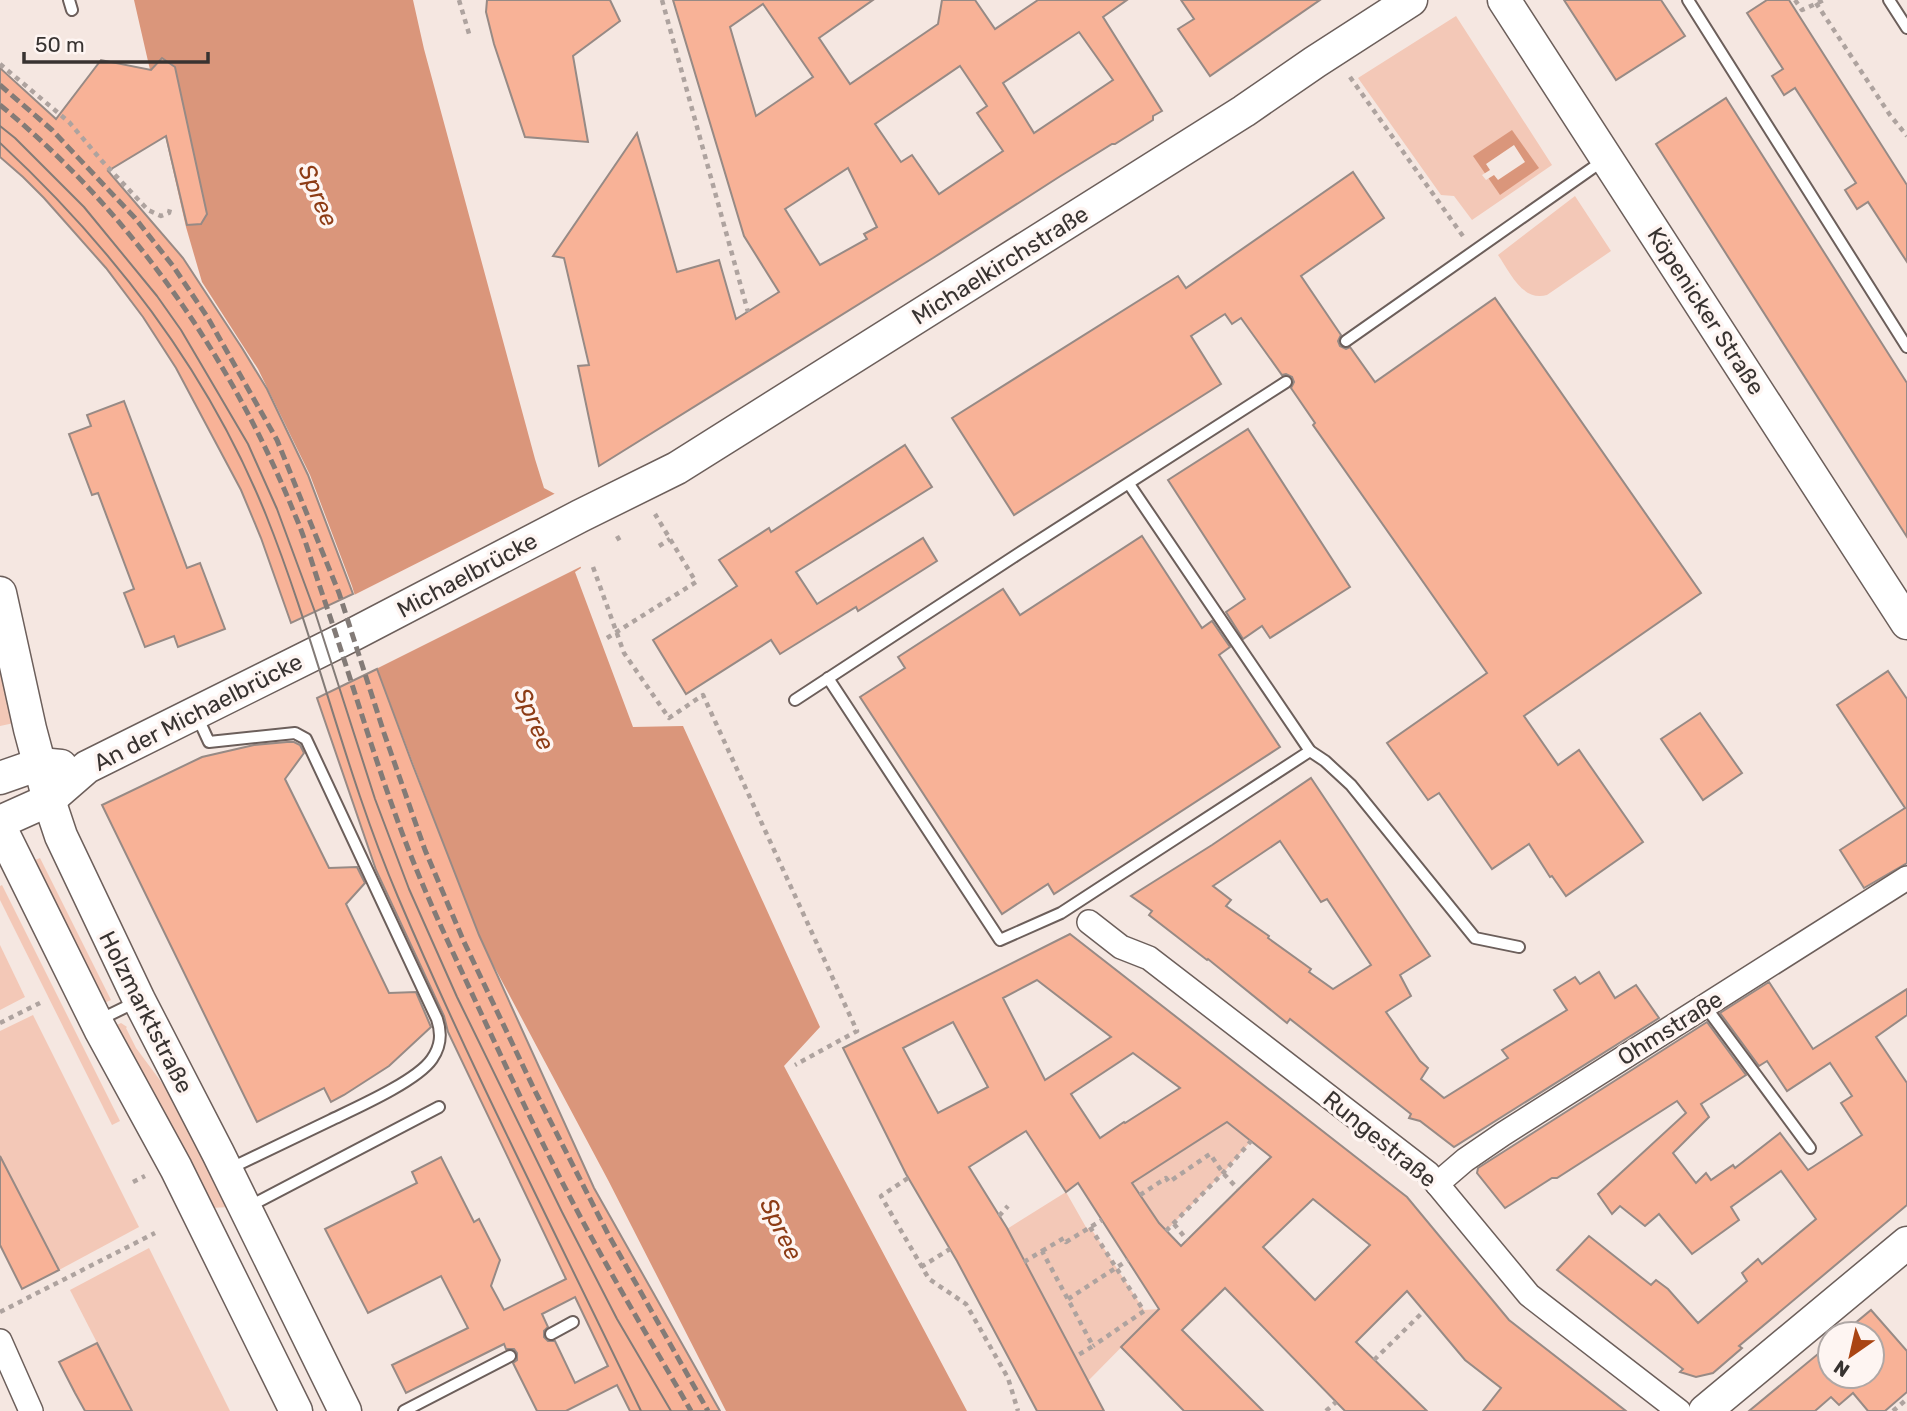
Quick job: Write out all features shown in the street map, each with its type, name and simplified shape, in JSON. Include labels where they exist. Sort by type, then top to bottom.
[{"type":"main road","name":"Michaelkirchstraße","points":[[580,516],[677,468],[1244,111],[1411,0]]},
{"type":"main road","name":"Köpenicker Straße","points":[[1504,0],[1907,623]]},
{"type":"main road","name":"Michaelbrücke","points":[[354,635],[580,516]]},
{"type":"main road","name":"Holzmarktstraße","points":[[0,593],[30,729],[61,836],[139,1000],[345,1411]]},
{"type":"main road","name":"An der Michaelbrücke","points":[[0,825],[49,800],[87,767],[354,635]]},
{"type":"main road","points":[[0,778],[40,764],[87,767]]},
{"type":"main road","name":"Holzmarktstraße","points":[[0,825],[97,1021],[176,1168],[296,1411]]},
{"type":"main road","points":[[1705,1411],[1907,1243]]},
{"type":"street","name":"Ohmstraße","points":[[1437,1184],[1465,1160],[1503,1134],[1907,878]]},
{"type":"street","name":"Rungestraße","points":[[1083,912],[1121,947],[1149,958],[1428,1173],[1529,1296],[1679,1411]]},
{"type":"street","points":[[0,1341],[31,1411]]},
{"type":"lane","points":[[1688,0],[1907,347]]},
{"type":"lane","points":[[1889,0],[1907,28]]},
{"type":"lane","points":[[1346,341],[1607,158]]},
{"type":"lane","points":[[795,700],[1286,382]]},
{"type":"lane","points":[[1129,484],[1310,751],[1351,785],[1475,938],[1519,947]]},
{"type":"lane","points":[[828,678],[1000,940],[1060,914],[1083,912],[1310,751]]},
{"type":"lane","points":[[196,714],[209,742],[295,733],[306,739],[442,1033],[430,1062],[415,1074],[366,1103],[226,1170]]},
{"type":"lane","points":[[97,1021],[139,1000]]},
{"type":"lane","points":[[1705,1006],[1810,1148]]},
{"type":"lane","points":[[245,1209],[439,1107]]},
{"type":"lane","points":[[551,1334],[573,1322]]},
{"type":"lane","points":[[404,1411],[510,1356]]},
{"type":"path","points":[[459,0],[470,37]]},
{"type":"path","points":[[662,0],[748,312]]},
{"type":"path","points":[[1795,0],[1802,10],[1824,0]]},
{"type":"path","points":[[1816,4],[1907,136]]},
{"type":"path","points":[[0,64],[69,122],[148,210],[161,216],[169,213],[171,205]]},
{"type":"path","points":[[1350,77],[1474,252]]},
{"type":"path","points":[[607,638],[696,582],[656,514]]},
{"type":"path","points":[[617,536],[621,543]]},
{"type":"path","points":[[659,546],[670,539]]},
{"type":"path","points":[[593,567],[624,653],[668,718],[703,695],[857,1031],[795,1065]]},
{"type":"path","points":[[0,1023],[40,1003]]},
{"type":"path","points":[[1166,1231],[1251,1141]]},
{"type":"path","points":[[1140,1195],[1166,1178],[1169,1182],[1210,1154],[1238,1189]]},
{"type":"path","points":[[133,1182],[145,1176]]},
{"type":"path","points":[[908,1178],[881,1196],[929,1279],[966,1304],[1008,1378],[1018,1411]]},
{"type":"path","points":[[999,1216],[1008,1206]]},
{"type":"path","points":[[1024,1262],[1064,1238],[1066,1242],[1102,1220]]},
{"type":"path","points":[[1174,1224],[1187,1240]]},
{"type":"path","points":[[1075,1357],[1144,1311],[1090,1227]]},
{"type":"path","points":[[0,1312],[155,1233]]},
{"type":"path","points":[[921,1267],[950,1250]]},
{"type":"path","points":[[1042,1251],[1093,1346]]},
{"type":"path","points":[[1068,1299],[1128,1260]]},
{"type":"path","points":[[1374,1360],[1424,1311]]},
{"type":"path","points":[[1893,1411],[1907,1399]]},
{"type":"path","points":[[1326,1411],[1336,1402]]},
{"type":"shaded area","points":[[1456,16],[1552,165],[1472,220],[1454,196],[1441,195],[1358,78]]},
{"type":"shaded area","points":[[1575,196],[1611,251],[1547,295],[1530,294],[1512,277],[1498,255]]},
{"type":"shaded area","points":[[0,647],[14,723],[0,726]]},
{"type":"shaded area","points":[[40,858],[111,1000],[102,1004],[33,861]]},
{"type":"shaded area","points":[[2,885],[120,1121],[112,1125],[0,900]]},
{"type":"shaded area","points":[[0,945],[25,997],[0,1010]]},
{"type":"shaded area","points":[[33,1015],[139,1227],[59,1270],[0,1156],[0,1031]]},
{"type":"shaded area","points":[[121,1023],[127,1027],[136,1048],[174,1099],[229,1207],[211,1208],[115,1026]]},
{"type":"shaded area","points":[[1224,1120],[1251,1141],[1166,1231],[1132,1183],[1215,1130]]},
{"type":"shaded area","points":[[1066,1192],[1087,1229],[1090,1227],[1144,1310],[1159,1309],[1088,1381],[1007,1229]]},
{"type":"shaded area","points":[[149,1248],[230,1411],[132,1411],[70,1290]]},
{"type":"water","name":"Spree","points":[[134,0],[413,0],[535,459],[544,488],[555,494],[581,568],[575,572],[633,727],[683,726],[820,1027],[784,1066],[967,1411],[726,1411],[608,1180],[481,942],[377,669],[352,586],[310,475],[258,369],[202,282],[186,227]]},
{"type":"water","points":[[1512,130],[1539,168],[1500,195],[1473,156]]},
{"type":"pier","points":[[1514,145],[1525,162],[1498,180],[1494,175],[1486,180],[1482,175],[1490,170],[1486,164]]},
{"type":"pier","points":[[558,492],[584,565],[374,670],[351,595]]},
{"type":"building","points":[[487,0],[610,0],[620,21],[573,56],[588,142],[525,137],[494,44],[486,12]]},
{"type":"building","points":[[673,0],[873,0],[819,38],[850,84],[938,24],[942,0],[975,0],[995,29],[1038,0],[1127,0],[1103,17],[1162,111],[1153,116],[1153,120],[599,466],[578,366],[589,365],[564,258],[553,256],[637,133],[677,272],[719,260],[736,319],[779,292],[744,236]],"holes":[[[763,4],[813,77],[756,116],[730,27]],[[1079,32],[1113,80],[1034,133],[1003,83]],[[960,66],[987,106],[977,113],[1003,151],[939,194],[912,155],[901,162],[875,124]],[[848,168],[877,227],[864,234],[867,239],[820,265],[785,209]]]},
{"type":"building","points":[[1181,0],[1320,0],[1210,76],[1178,29],[1194,19]]},
{"type":"building","points":[[1564,0],[1661,0],[1685,36],[1616,80]]},
{"type":"building","points":[[1767,0],[1789,0],[1907,185],[1907,262],[1868,202],[1857,209],[1845,190],[1856,183],[1795,88],[1784,95],[1772,76],[1783,69],[1747,13]]},
{"type":"building","points":[[162,58],[175,67],[207,214],[201,224],[187,225],[166,136],[108,171],[183,258],[267,389],[308,475],[353,594],[291,623],[241,490],[176,368],[143,317],[106,268],[44,198],[0,157],[0,68],[56,119],[101,60],[151,70]]},
{"type":"building","points":[[1726,98],[1907,383],[1907,537],[1656,144]]},
{"type":"building","points":[[1353,172],[1384,218],[1301,276],[1341,335],[1338,341],[1340,346],[1346,349],[1350,347],[1375,382],[1495,298],[1701,593],[1524,716],[1558,765],[1579,750],[1643,842],[1566,896],[1529,844],[1492,869],[1439,793],[1428,800],[1387,743],[1487,673],[1313,425],[1315,423],[1291,388],[1294,382],[1292,377],[1282,375],[1241,318],[1232,324],[1225,314],[1191,336],[1221,384],[1014,515],[952,418],[1178,276],[1186,288]]},
{"type":"building","points":[[124,401],[187,568],[200,563],[225,629],[178,647],[174,636],[145,647],[124,593],[134,589],[98,493],[92,495],[69,434],[91,426],[87,415]]},
{"type":"building","points":[[1248,429],[1350,587],[1270,638],[1262,626],[1243,639],[1226,612],[1245,599],[1168,480]]},
{"type":"building","points":[[905,445],[932,487],[796,572],[817,604],[923,538],[937,561],[858,611],[856,607],[780,654],[771,640],[686,694],[653,640],[737,586],[719,560],[769,528],[771,532]]},
{"type":"building","points":[[1142,536],[1202,628],[1212,621],[1230,647],[1219,655],[1280,747],[1054,894],[1048,884],[1002,914],[860,697],[905,668],[898,657],[1003,589],[1020,615]]},
{"type":"building","points":[[377,669],[479,935],[594,1188],[720,1411],[630,1411],[617,1385],[566,1411],[537,1411],[513,1363],[517,1360],[517,1353],[514,1349],[506,1349],[504,1344],[406,1393],[392,1365],[468,1328],[441,1276],[368,1313],[325,1229],[417,1183],[412,1172],[441,1157],[474,1222],[479,1219],[500,1260],[491,1286],[504,1310],[566,1279],[448,1032],[444,1016],[376,870],[317,698]],"holes":[[[575,1297],[608,1366],[575,1383],[555,1341],[548,1341],[544,1337],[544,1331],[548,1327],[542,1314]]]},
{"type":"building","points":[[1888,671],[1907,699],[1907,863],[1864,888],[1840,850],[1905,808],[1837,705]]},
{"type":"building","points":[[1700,713],[1742,773],[1703,800],[1661,739]]},
{"type":"building","points":[[294,742],[300,745],[304,753],[285,779],[329,868],[357,867],[365,883],[346,904],[389,993],[416,992],[431,1027],[389,1066],[344,1095],[331,1102],[324,1088],[257,1122],[102,805],[202,757],[254,745]]},
{"type":"building","points":[[1311,778],[1430,956],[1400,975],[1411,996],[1386,1012],[1420,1061],[1428,1068],[1421,1079],[1444,1098],[1508,1058],[1502,1050],[1567,1010],[1554,990],[1575,977],[1580,984],[1599,972],[1615,998],[1636,985],[1659,1018],[1454,1147],[1420,1121],[1409,1118],[1411,1114],[1290,1019],[1287,1023],[1149,915],[1152,911],[1131,896]],"holes":[[[1280,841],[1321,902],[1327,899],[1371,965],[1333,989],[1309,972],[1311,969],[1268,938],[1269,936],[1226,906],[1231,900],[1213,886]]]},
{"type":"building","points":[[1070,934],[1407,1197],[1509,1320],[1626,1411],[1483,1411],[1501,1388],[1465,1360],[1407,1291],[1356,1342],[1427,1411],[1345,1411],[1225,1288],[1182,1330],[1263,1411],[1184,1411],[1121,1347],[1159,1309],[1078,1183],[1066,1192],[1026,1131],[969,1167],[1007,1228],[1104,1411],[1037,1411],[957,1261],[906,1174],[843,1048]],"holes":[[[1037,980],[1111,1037],[1045,1080],[1003,998]],[[953,1022],[988,1087],[938,1113],[903,1048]],[[1133,1053],[1180,1088],[1100,1138],[1071,1094]],[[1227,1122],[1271,1157],[1181,1246],[1159,1223],[1132,1183]],[[1313,1199],[1370,1245],[1315,1300],[1263,1247]]]},
{"type":"building","points":[[1769,982],[1813,1049],[1907,989],[1907,1015],[1876,1037],[1907,1083],[1907,1205],[1739,1346],[1742,1348],[1713,1373],[1696,1377],[1680,1372],[1683,1369],[1557,1270],[1589,1236],[1651,1285],[1656,1280],[1668,1289],[1698,1323],[1747,1281],[1742,1273],[1758,1259],[1762,1264],[1816,1219],[1781,1171],[1731,1207],[1739,1220],[1692,1254],[1659,1214],[1645,1226],[1620,1206],[1612,1214],[1598,1194],[1686,1113],[1677,1101],[1505,1208],[1477,1173],[1478,1168],[1707,1022],[1746,1075],[1701,1104],[1709,1117],[1673,1153],[1696,1183],[1706,1173],[1711,1180],[1733,1165],[1735,1168],[1780,1133],[1808,1170],[1862,1135],[1841,1103],[1852,1096],[1830,1063],[1787,1091],[1767,1061],[1759,1066],[1720,1013]]},
{"type":"building","points":[[0,1156],[59,1270],[22,1289],[0,1245]]},
{"type":"building","points":[[1871,1310],[1880,1320],[1859,1320]]},
{"type":"building","points":[[1886,1327],[1907,1351],[1907,1392],[1885,1411],[1868,1411],[1853,1393],[1839,1405],[1831,1397],[1815,1411],[1749,1411],[1816,1356],[1816,1390],[1886,1390]]},
{"type":"building","points":[[97,1343],[132,1411],[85,1411],[59,1362]]},
{"type":"tram line","points":[[0,126],[84,207],[157,296],[181,330],[248,444],[277,509],[315,612],[375,799],[409,889],[457,997],[562,1212],[617,1319],[671,1411]]},
{"type":"tram line","points":[[0,143],[81,225],[154,314],[216,411],[243,462],[284,562],[362,803],[398,897],[486,1091],[641,1411]]},
{"type":"railway","points":[[0,85],[52,130],[135,218],[173,266],[208,318],[277,440],[339,593],[425,850],[464,942],[534,1089],[608,1234],[708,1411]]},
{"type":"railway","points":[[0,105],[48,147],[134,241],[209,345],[241,400],[270,457],[299,524],[387,791],[436,915],[564,1186],[691,1411]]}]
